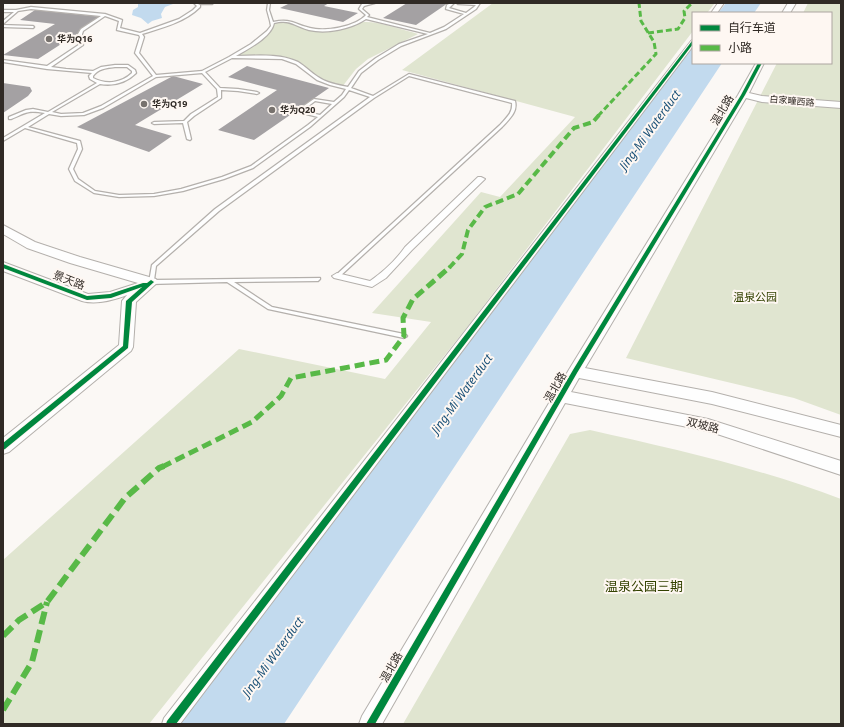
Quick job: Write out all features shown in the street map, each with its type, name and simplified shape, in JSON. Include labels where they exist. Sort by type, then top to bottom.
[{"type":"main road","points":[[787,12],[792,3]]},
{"type":"main road","name":"温北路","points":[[370,724],[575,372],[743,95],[759,64]]},
{"type":"main road","name":"白家疃西路","points":[[743,95],[762,99],[841,105]]},
{"type":"main road","name":"景天路","points":[[3,229],[31,245],[75,260],[151,282]]},
{"type":"main road","name":"景天路","points":[[3,266],[88,298],[112,296],[151,282]]},
{"type":"main road","points":[[3,447],[126,347],[128,301],[151,282]]},
{"type":"main road","points":[[575,372],[712,398],[841,432]]},
{"type":"main road","name":"双坡路","points":[[561,396],[708,425],[841,468]]},
{"type":"street","points":[[715,12],[721,3]]},
{"type":"street","points":[[170,724],[692,43]]},
{"type":"street","points":[[337,276],[372,284],[384,276],[408,249],[481,179]]},
{"type":"lane","points":[[3,25],[16,11],[35,3]]},
{"type":"lane","points":[[3,11],[16,11],[31,8],[105,15],[121,22],[118,29],[140,34],[180,19],[196,10],[199,6],[194,3]]},
{"type":"lane","points":[[194,3],[212,3]]},
{"type":"lane","points":[[10,118],[27,111],[83,114],[102,107],[155,76],[203,72],[263,38],[272,27],[268,11],[269,3]]},
{"type":"lane","points":[[366,18],[368,15],[360,9],[361,4],[374,3]]},
{"type":"lane","points":[[453,3],[447,8],[466,14]]},
{"type":"lane","points":[[458,3],[479,4]]},
{"type":"lane","points":[[25,127],[79,142],[80,149],[71,169],[76,180],[94,192],[119,196],[154,196],[182,190],[223,178],[252,167],[310,126],[348,88],[360,72],[377,59],[400,45],[445,28],[479,4]]},
{"type":"lane","points":[[47,68],[82,44],[80,34],[82,30],[105,15]]},
{"type":"lane","points":[[272,23],[282,20],[290,20],[303,27],[316,30],[330,29],[353,24],[366,18],[430,33]]},
{"type":"lane","points":[[3,25],[34,27]]},
{"type":"lane","points":[[140,34],[142,37],[137,53],[155,76]]},
{"type":"lane","points":[[230,57],[282,58],[297,63],[318,79],[373,97]]},
{"type":"lane","points":[[3,61],[47,68],[94,72],[115,66],[128,66],[134,71],[131,76],[120,81],[99,82],[92,79],[91,76],[94,72]]},
{"type":"lane","points":[[154,123],[185,122],[190,116],[214,103],[220,97],[219,89],[203,72]]},
{"type":"lane","points":[[318,279],[151,282],[154,266],[217,210],[373,97],[409,75],[514,102],[515,108],[501,126],[337,276]]},
{"type":"lane","points":[[3,140],[99,82]]},
{"type":"lane","points":[[219,89],[257,93]]},
{"type":"lane","points":[[320,116],[300,111],[314,100],[335,102]]},
{"type":"lane","points":[[185,122],[189,138]]},
{"type":"lane","points":[[229,281],[270,308],[404,336]]},
{"type":"green space","points":[[493,3],[715,3],[708,12],[692,12],[692,32],[468,326],[149,724],[3,724],[3,560],[239,349],[385,379],[431,322],[372,313],[481,192],[500,197],[575,117],[402,70]]},
{"type":"green space","name":"温泉公园","points":[[808,3],[841,3],[841,415],[794,398],[626,358],[776,64],[832,64],[832,12],[804,12]]},
{"type":"green space","points":[[282,20],[291,21],[317,30],[330,29],[360,22],[372,22],[418,34],[368,59],[356,69],[342,87],[318,79],[297,63],[282,58],[230,57],[261,39],[270,29],[272,23]]},
{"type":"green space","name":"温泉公园三期","points":[[590,430],[685,452],[748,469],[841,499],[841,724],[403,724],[570,434]]},
{"type":"water","points":[[135,3],[173,4],[165,7],[161,14],[162,18],[148,24],[141,18],[132,15],[133,10],[138,7],[138,4]]},
{"type":"water","points":[[726,3],[761,3],[755,12],[719,12]]},
{"type":"water","name":"Jing-Mi Waterduct","points":[[692,47],[692,64],[721,64],[284,724],[177,724],[409,416]]},
{"type":"building","points":[[290,3],[329,3],[324,6],[358,13],[343,22],[280,8]]},
{"type":"building","points":[[407,3],[448,3],[416,25],[383,18]]},
{"type":"building","name":"华为Q16","points":[[35,10],[103,17],[38,59],[3,55],[55,24],[20,20]]},
{"type":"building","name":"华为Q20","points":[[247,66],[329,88],[254,140],[218,130],[277,90],[228,77]]},
{"type":"building","name":"华为Q19","points":[[173,76],[203,84],[135,125],[172,136],[149,152],[77,127]]},
{"type":"building","points":[[3,83],[30,87],[32,91],[28,96],[3,113]]},
{"type":"marked path","points":[[3,636],[19,620],[47,602],[125,498],[159,468],[252,422],[281,396],[291,378],[386,360],[404,336],[403,318],[413,299],[446,271],[462,254],[468,230],[485,207],[518,194],[574,128],[593,122],[656,54],[654,42],[641,21],[639,3]]},
{"type":"marked path","points":[[648,33],[678,29],[685,18],[684,11],[692,3]]},
{"type":"marked path","points":[[3,710],[32,662],[47,602]]},
{"type":"cycle path","points":[[170,724],[692,43]]},
{"type":"cycle path","points":[[370,724],[575,372],[743,95],[759,64]]},
{"type":"cycle path","points":[[3,266],[87,298],[111,296],[145,284]]},
{"type":"cycle path","points":[[3,447],[126,347],[129,301],[151,282]]},
{"type":"place","name":"华为Q16","points":[[49,39]]},
{"type":"place","name":"华为Q19","points":[[144,104]]},
{"type":"place","name":"华为Q20","points":[[272,110]]}]
